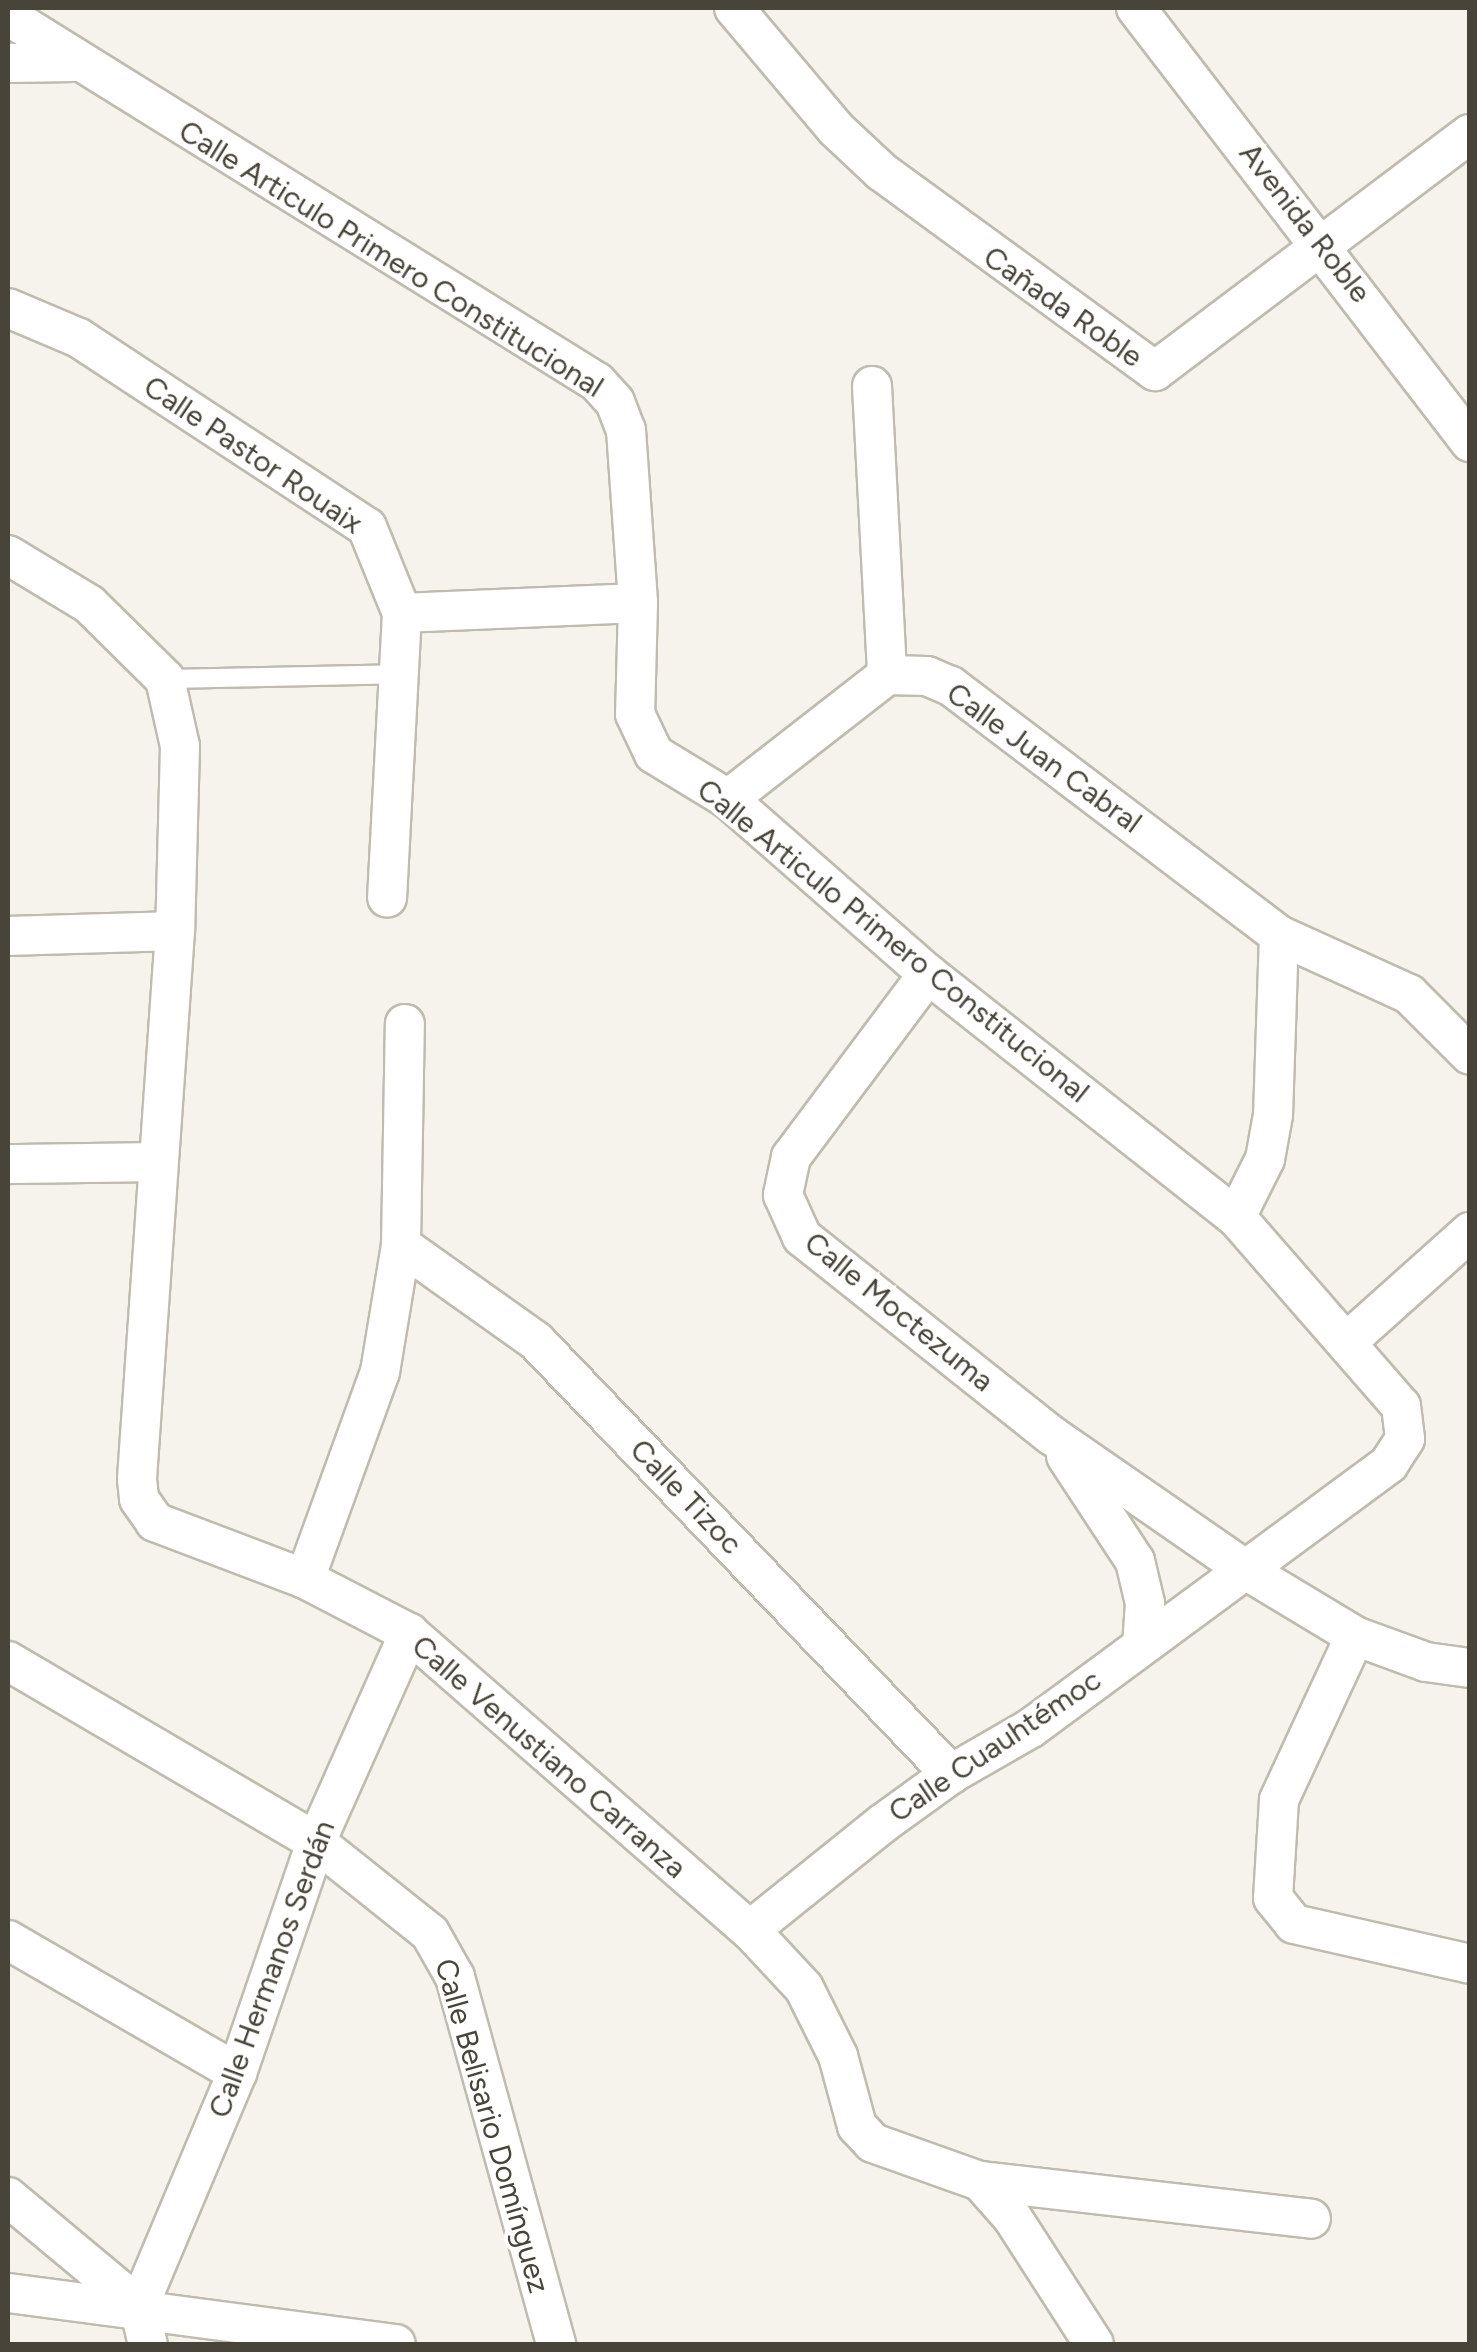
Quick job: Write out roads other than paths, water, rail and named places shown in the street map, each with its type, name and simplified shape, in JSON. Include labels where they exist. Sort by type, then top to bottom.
[{"type":"street","name":"Cañada Roble","points":[[734,8],[836,130],[882,172],[989,256],[1154,372],[1320,241],[1470,134]]},
{"type":"street","name":"Avenida Roble","points":[[1136,8],[1320,241],[1470,442]]},
{"type":"street","name":"Calle Articulo Primero Constitucional","points":[[8,16],[74,62],[597,382],[615,402],[626,430],[638,603],[634,714],[654,754],[728,800],[928,974],[1236,1217],[1401,1406],[1405,1438]]},
{"type":"street","points":[[8,63],[74,62]]},
{"type":"street","name":"Calle Pastor Rouaix","points":[[8,308],[79,338],[367,526],[402,613],[387,898]]},
{"type":"street","points":[[728,800],[888,675],[872,386]]},
{"type":"street","points":[[8,556],[90,604],[165,679],[180,746],[175,931],[8,936]]},
{"type":"street","points":[[402,613],[638,603]]},
{"type":"street","name":"Calle Juan Cabral","points":[[888,675],[927,676],[951,686],[1279,935],[1410,994],[1470,1055]]},
{"type":"street","name":"Calle Venustiano Carranza","points":[[175,931],[140,1499],[155,1522],[173,1533],[305,1579],[408,1634],[750,1930],[804,1988],[838,2056],[857,2126],[873,2143],[980,2181],[1311,2219]]},
{"type":"street","points":[[1236,1217],[1265,1159],[1272,1115],[1279,935]]},
{"type":"street","name":"Calle Moctezuma","points":[[928,974],[791,1157],[783,1195],[802,1237],[1051,1435],[1248,1572],[1355,1636],[1426,1662],[1470,1668]]},
{"type":"street","points":[[305,1579],[380,1372],[401,1245],[405,1024]]},
{"type":"street","points":[[8,1164],[158,1162]]},
{"type":"street","points":[[1348,1341],[1470,1232]]},
{"type":"street","name":"Calle Tizoc","points":[[401,1245],[536,1341],[950,1774]]},
{"type":"street","points":[[1051,1435],[1134,1561],[1144,1603],[1142,1642]]},
{"type":"street","name":"Calle Cuauhtémoc","points":[[750,1930],[950,1774],[1032,1728],[1142,1642],[1248,1572],[1389,1464],[1405,1438]]},
{"type":"street","name":"Calle Hermanos Serdán","points":[[139,2306],[237,2073],[316,1842],[408,1634]]},
{"type":"street","points":[[1355,1636],[1279,1800],[1273,1898],[1294,1924],[1470,1964]]},
{"type":"street","name":"Calle Belisario Domínguez","points":[[8,1660],[316,1842],[430,1933],[445,1954],[556,2344]]},
{"type":"street","points":[[8,1940],[237,2073]]},
{"type":"street","points":[[980,2181],[1012,2217],[1094,2344]]},
{"type":"street","points":[[8,2197],[139,2306],[148,2344]]},
{"type":"street","points":[[8,2294],[139,2306],[396,2344]]},
{"type":"lane","points":[[165,679],[400,674]]}]
